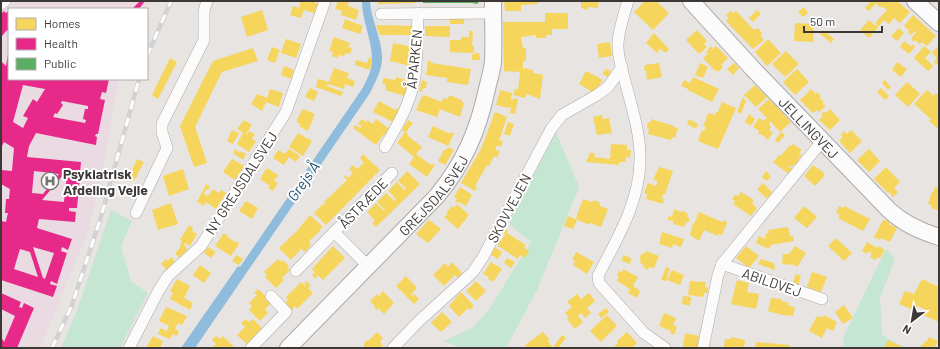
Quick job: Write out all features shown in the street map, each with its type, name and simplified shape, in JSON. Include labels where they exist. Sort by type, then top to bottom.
[{"type":"street","points":[[1,4],[5,1]]},
{"type":"street","points":[[136,213],[167,148],[162,132],[162,124],[204,40],[204,11],[207,1]]},
{"type":"street","name":"NY GREJSDALSVEJ","points":[[129,348],[159,290],[168,276],[201,246],[286,112],[325,1]]},
{"type":"street","points":[[628,1],[620,29],[618,44],[622,67],[636,122],[640,162],[635,195],[630,210],[598,276],[599,282],[644,334],[665,348]]},
{"type":"street","points":[[915,1],[939,23]]},
{"type":"street","name":"JELLINGVEJ","points":[[698,4],[753,69],[899,219],[911,226],[939,237]]},
{"type":"street","name":"ÅPARKEN","points":[[381,14],[418,13],[493,7]]},
{"type":"street","name":"GREJSDALSVEJ","points":[[288,348],[437,196],[452,178],[465,155],[476,130],[485,99],[493,63],[493,7]]},
{"type":"street","name":"ÅPARKEN","points":[[386,147],[402,118],[414,82],[418,13]]},
{"type":"street","name":"SKOVVEJEN","points":[[393,348],[419,320],[473,272],[483,257],[551,129],[562,115],[608,87],[622,67]]},
{"type":"street","points":[[703,348],[718,275],[722,264],[823,140]]},
{"type":"street","name":"ÅSTRÆDE","points":[[296,270],[392,173]]},
{"type":"street","name":"ÅSTRÆDE","points":[[334,232],[368,266]]},
{"type":"street","name":"ABILDVEJ","points":[[722,264],[822,299]]},
{"type":"street","points":[[251,348],[286,312],[271,296]]},
{"type":"shaded area","name":"Psykiatrisk Afdeling Vejle","points":[[1,1],[150,1],[146,8],[8,8],[8,80],[118,80],[110,132],[89,230],[40,348],[1,348]]},
{"type":"green space","points":[[556,132],[579,187],[537,290],[506,348],[463,348],[443,341],[472,328],[488,311],[531,242],[509,224]]},
{"type":"green space","points":[[111,210],[132,221],[121,246],[131,281],[148,293],[120,348],[61,348],[76,313]]},
{"type":"green space","points":[[886,249],[895,258],[880,298],[882,335],[905,348],[843,348],[844,336]]},
{"type":"water","name":"Grejs Å","points":[[362,1],[370,1],[372,16],[382,53],[378,77],[370,93],[195,348],[181,348],[238,266],[240,267],[364,86],[372,64],[372,52],[362,8]]},
{"type":"building: Homes","points":[[301,1],[315,1],[315,3],[318,4],[314,13],[304,10],[301,18],[290,15],[293,6],[299,8]]},
{"type":"building: Homes","points":[[338,1],[349,1],[348,6],[359,10],[356,20],[341,15],[342,11],[335,9]]},
{"type":"building: Homes","points":[[378,1],[416,1],[416,3],[378,4]]},
{"type":"building: Homes","points":[[504,1],[538,1],[538,4],[521,5],[521,11],[505,11]]},
{"type":"building: Homes","points":[[581,1],[599,1],[598,8],[588,7],[587,10],[581,8]]},
{"type":"building: Homes","points":[[645,1],[656,1],[669,13],[653,30],[634,12]]},
{"type":"building: Homes","points":[[871,1],[897,1],[910,12],[900,23],[894,18],[889,24],[884,20],[869,38],[860,30],[869,20],[876,26],[877,24],[875,23],[887,10],[882,6],[880,8],[876,3],[869,11],[865,8]]},
{"type":"building: Homes","points":[[804,7],[808,13],[803,17],[798,12]]},
{"type":"building: Homes","points":[[262,10],[268,30],[247,37],[241,17]]},
{"type":"building: Homes","points":[[757,10],[761,14],[753,22],[749,18]]},
{"type":"building: Homes","points":[[731,11],[733,13],[736,11],[754,30],[758,28],[762,33],[761,36],[764,40],[753,49],[727,22],[726,20],[729,18],[726,15]]},
{"type":"building: Homes","points":[[545,13],[568,13],[568,29],[552,29],[552,35],[546,35],[546,38],[536,38],[536,35],[521,37],[523,48],[526,48],[526,61],[523,61],[523,72],[524,68],[533,70],[533,73],[543,75],[540,99],[527,94],[525,98],[513,95],[515,89],[518,90],[520,72],[504,71],[503,22],[545,22]]},
{"type":"building: Homes","points":[[913,15],[936,36],[927,46],[922,42],[920,44],[915,40],[914,42],[911,39],[916,32],[915,31],[911,35],[908,32],[911,28],[908,30],[904,26]]},
{"type":"building: Homes","points":[[345,19],[363,26],[360,34],[342,28]]},
{"type":"building: Homes","points":[[450,19],[464,19],[464,24],[450,24]]},
{"type":"building: Homes","points":[[795,23],[814,24],[813,42],[794,41]]},
{"type":"building: Homes","points":[[376,25],[416,26],[415,35],[380,35]]},
{"type":"building: Homes","points":[[425,26],[450,26],[450,37],[425,36]]},
{"type":"building: Homes","points":[[899,28],[904,33],[897,41],[891,36]]},
{"type":"building: Homes","points":[[697,30],[707,41],[704,44],[707,47],[699,54],[686,40]]},
{"type":"building: Homes","points":[[823,30],[834,39],[831,43],[820,34]]},
{"type":"building: Homes","points":[[469,31],[473,31],[472,45],[474,47],[474,53],[450,52],[450,40],[461,40],[461,37],[469,37]]},
{"type":"building: Homes","points":[[654,33],[669,49],[666,53],[660,49],[657,53],[646,43]]},
{"type":"building: Homes","points":[[334,37],[350,43],[348,47],[352,48],[350,54],[346,53],[344,56],[339,55],[338,58],[332,56],[333,52],[329,51]]},
{"type":"building: Homes","points":[[286,39],[301,44],[296,58],[281,53]]},
{"type":"building: Homes","points":[[768,39],[781,53],[767,66],[755,52]]},
{"type":"building: Homes","points":[[904,41],[915,47],[909,54],[900,47]]},
{"type":"building: Homes","points":[[610,42],[612,56],[599,58],[597,44]]},
{"type":"building: Homes","points":[[393,43],[413,47],[414,52],[410,66],[390,61]]},
{"type":"building: Homes","points":[[939,45],[939,63],[937,65],[934,62],[937,58],[932,53]]},
{"type":"building: Homes","points":[[711,46],[713,49],[716,46],[728,58],[721,65],[723,67],[718,72],[716,70],[715,71],[703,58],[708,54],[706,52]]},
{"type":"building: Homes","points":[[924,46],[931,52],[925,58],[933,66],[928,71],[914,58]]},
{"type":"building: Homes","points":[[272,47],[280,50],[275,63],[267,60]]},
{"type":"building: Homes","points":[[253,48],[258,61],[222,72],[195,127],[207,163],[194,167],[180,126],[213,61]]},
{"type":"building: Homes","points":[[786,51],[799,64],[785,77],[772,64]]},
{"type":"building: Homes","points":[[479,53],[480,60],[472,60],[472,54]]},
{"type":"building: Homes","points":[[369,57],[372,59],[370,70],[355,65],[356,60],[367,63]]},
{"type":"building: Homes","points":[[170,58],[177,62],[158,99],[152,95]]},
{"type":"building: Homes","points":[[428,61],[431,61],[431,63],[471,69],[468,85],[447,82],[447,78],[426,75]]},
{"type":"building: Homes","points":[[897,62],[907,69],[901,77],[892,70]]},
{"type":"building: Homes","points":[[659,63],[662,77],[647,80],[644,67],[645,65]]},
{"type":"building: Homes","points":[[700,63],[708,67],[703,78],[695,75]]},
{"type":"building: Homes","points":[[734,63],[739,68],[733,75],[727,69]]},
{"type":"building: Homes","points":[[284,66],[294,70],[291,79],[281,75]]},
{"type":"building: Homes","points":[[334,68],[349,73],[347,78],[355,81],[353,87],[345,84],[344,89],[328,84],[327,86],[343,92],[341,96],[316,87],[318,79],[329,82]]},
{"type":"building: Homes","points":[[606,69],[611,71],[608,77],[602,74]]},
{"type":"building: Homes","points":[[797,69],[809,82],[795,95],[783,82]]},
{"type":"building: Homes","points":[[586,71],[603,80],[594,93],[579,84]]},
{"type":"building: Homes","points":[[396,77],[409,82],[405,96],[385,90],[386,85],[382,83],[384,78],[395,80]]},
{"type":"building: Homes","points":[[693,77],[719,89],[712,102],[681,86],[684,80],[690,83]]},
{"type":"building: Homes","points":[[422,80],[427,82],[426,88],[423,88],[422,92],[419,91]]},
{"type":"building: Homes","points":[[885,80],[891,87],[888,90],[882,83]]},
{"type":"building: Homes","points":[[907,82],[920,94],[908,107],[895,95]]},
{"type":"building: Homes","points":[[755,85],[767,97],[756,107],[744,95]]},
{"type":"building: Homes","points":[[310,88],[318,92],[314,101],[305,97]]},
{"type":"building: Homes","points":[[881,88],[889,96],[885,100],[877,92]]},
{"type":"building: Homes","points":[[270,89],[283,93],[279,107],[266,102],[262,111],[251,104],[257,94],[267,98]]},
{"type":"building: Homes","points":[[811,89],[816,94],[817,92],[821,96],[819,98],[823,100],[823,104],[826,106],[819,112],[817,110],[813,113],[800,100]]},
{"type":"building: Homes","points":[[500,90],[512,93],[511,100],[514,98],[518,99],[515,114],[510,113],[511,107],[509,108],[496,105]]},
{"type":"building: Homes","points":[[927,90],[934,96],[936,93],[939,95],[938,129],[929,121],[931,119],[914,104]]},
{"type":"building: Homes","points":[[424,95],[442,102],[443,98],[448,99],[449,95],[462,100],[464,103],[460,117],[440,109],[437,117],[416,110],[422,96],[423,97]]},
{"type":"building: Homes","points":[[743,97],[746,101],[741,114],[737,112]]},
{"type":"building: Homes","points":[[769,99],[791,122],[780,132],[770,121],[769,124],[771,127],[769,130],[773,132],[768,140],[761,134],[760,135],[758,133],[759,131],[753,127],[759,118],[763,121],[767,118],[758,109]]},
{"type":"building: Homes","points":[[379,101],[395,110],[396,108],[399,109],[393,122],[373,112]]},
{"type":"building: Homes","points":[[722,102],[736,108],[718,149],[698,141],[702,130],[704,131],[706,127],[703,127],[707,116],[709,113],[715,115],[716,112],[718,112]]},
{"type":"building: Homes","points":[[303,109],[315,114],[308,131],[299,126],[300,124],[297,122],[297,119]]},
{"type":"building: Homes","points":[[830,109],[840,120],[830,130],[819,120],[823,116],[821,115],[824,111],[826,113]]},
{"type":"building: Homes","points":[[495,112],[507,117],[499,140],[503,141],[501,147],[497,145],[495,150],[500,151],[497,158],[494,156],[489,166],[487,165],[475,186],[477,187],[475,191],[461,183],[481,149]]},
{"type":"building: Homes","points":[[749,114],[755,119],[751,126],[745,122]]},
{"type":"building: Homes","points":[[602,115],[603,119],[609,118],[612,133],[597,135],[593,117]]},
{"type":"building: Homes","points":[[362,119],[373,124],[376,119],[388,128],[393,129],[388,136],[384,134],[376,145],[353,128],[355,125],[361,128],[362,127],[358,124]]},
{"type":"building: Homes","points":[[651,119],[678,128],[675,138],[672,137],[671,140],[648,134],[648,122],[651,122]]},
{"type":"building: Homes","points":[[689,119],[698,124],[696,129],[687,124]]},
{"type":"building: Homes","points":[[244,120],[252,125],[246,134],[247,135],[249,131],[255,134],[252,139],[256,141],[249,152],[237,144],[243,133],[237,129]]},
{"type":"building: Homes","points":[[408,120],[413,123],[406,132],[408,134],[407,135],[422,147],[416,154],[431,165],[435,165],[427,177],[409,164],[414,157],[397,143],[405,132],[402,130]]},
{"type":"building: Homes","points":[[508,122],[514,124],[510,136],[504,134]]},
{"type":"building: Homes","points":[[433,126],[450,134],[451,132],[454,133],[448,146],[428,137]]},
{"type":"building: Homes","points":[[232,130],[239,133],[233,144],[227,141]]},
{"type":"building: Homes","points":[[851,130],[862,141],[850,153],[839,141],[843,137],[841,135],[844,131],[847,134]]},
{"type":"building: Homes","points":[[781,132],[785,135],[778,143],[775,140]]},
{"type":"building: Homes","points":[[298,133],[312,141],[303,156],[289,147]]},
{"type":"building: Homes","points":[[611,144],[627,145],[627,150],[631,150],[630,158],[626,157],[626,162],[619,162],[619,165],[586,162],[590,153],[595,153],[594,157],[610,159]]},
{"type":"building: Homes","points":[[793,144],[802,150],[799,153],[802,155],[798,159],[800,161],[796,166],[794,164],[792,167],[789,165],[788,166],[794,170],[790,175],[773,162],[779,155],[781,156],[790,145],[791,146]]},
{"type":"building: Homes","points":[[448,147],[454,150],[445,165],[438,161],[444,150]]},
{"type":"building: Homes","points":[[235,149],[240,153],[241,151],[246,154],[243,160],[233,153]]},
{"type":"building: Homes","points":[[289,149],[300,156],[296,162],[289,157],[284,165],[273,158],[278,150],[285,154]]},
{"type":"building: Homes","points":[[869,149],[880,161],[869,172],[857,160]]},
{"type":"building: Homes","points":[[363,154],[380,170],[326,225],[314,213],[323,204],[324,205],[324,202],[347,180],[344,177],[345,175],[348,178],[353,173],[349,169],[353,165],[357,169],[364,163],[360,158]]},
{"type":"building: Homes","points":[[137,159],[144,162],[134,181],[128,178]]},
{"type":"building: Homes","points":[[232,159],[244,166],[235,180],[223,172]]},
{"type":"building: Homes","points":[[813,165],[821,170],[825,175],[815,186],[804,176]]},
{"type":"building: Homes","points":[[659,167],[673,171],[665,194],[663,194],[663,204],[646,199],[647,194],[644,193],[648,183],[656,186],[658,181],[653,180]]},
{"type":"building: Homes","points":[[886,167],[900,182],[894,188],[898,192],[893,197],[874,179]]},
{"type":"building: Homes","points":[[267,168],[278,175],[274,181],[278,183],[273,191],[268,188],[270,186],[260,179]]},
{"type":"building: Homes","points":[[183,169],[189,189],[169,196],[163,176]]},
{"type":"building: Homes","points":[[407,171],[420,184],[376,227],[372,223],[375,221],[367,212],[376,203],[384,211],[385,210],[377,202],[386,193],[394,201],[396,199],[388,191],[397,182],[404,190],[406,188],[398,181]]},
{"type":"building: Homes","points":[[766,171],[771,177],[767,181],[762,177]]},
{"type":"building: Homes","points":[[763,183],[772,192],[769,197],[766,198],[757,189]]},
{"type":"building: Homes","points":[[206,184],[210,187],[208,190],[206,189],[204,194],[208,196],[213,189],[219,193],[221,190],[226,193],[216,209],[206,202],[204,206],[197,202]]},
{"type":"building: Homes","points":[[460,187],[472,195],[466,206],[455,201],[457,199],[454,197]]},
{"type":"building: Homes","points":[[935,187],[939,188],[939,208],[937,210],[931,208],[932,205],[928,204]]},
{"type":"building: Homes","points":[[741,192],[754,200],[752,203],[757,208],[751,216],[733,204],[735,201],[732,199],[735,195],[738,196]]},
{"type":"building: Homes","points":[[583,199],[591,202],[597,201],[600,203],[600,206],[608,209],[601,227],[577,220],[578,219],[576,218]]},
{"type":"building: Homes","points":[[246,201],[258,208],[252,219],[239,211]]},
{"type":"building: Homes","points":[[171,203],[178,224],[158,230],[152,210]]},
{"type":"building: Homes","points":[[457,204],[469,215],[458,229],[444,217],[448,214],[446,213],[452,206],[454,208]]},
{"type":"building: Homes","points":[[804,206],[817,217],[807,228],[794,218]]},
{"type":"building: Homes","points":[[839,206],[843,208],[844,206],[870,219],[863,231],[838,218],[840,215],[836,213]]},
{"type":"building: Homes","points":[[674,209],[688,214],[687,217],[690,218],[684,227],[673,224],[674,221],[667,220],[669,216],[672,217]]},
{"type":"building: Homes","points":[[699,212],[722,222],[725,220],[727,223],[722,235],[719,234],[718,236],[704,230],[699,241],[690,235],[692,225],[693,226]]},
{"type":"building: Homes","points":[[310,215],[323,227],[309,241],[311,245],[305,252],[301,249],[291,260],[279,248],[300,228]]},
{"type":"building: Homes","points":[[568,216],[577,220],[573,229],[564,226]]},
{"type":"building: Homes","points":[[429,220],[441,229],[428,243],[416,234]]},
{"type":"building: Homes","points":[[883,220],[889,222],[889,224],[897,228],[890,242],[874,237]]},
{"type":"building: Homes","points":[[189,225],[193,228],[192,231],[197,234],[190,246],[185,243],[184,245],[188,249],[179,258],[175,253],[181,247],[182,241],[180,240]]},
{"type":"building: Homes","points":[[788,227],[790,236],[793,236],[794,241],[771,245],[769,249],[756,243],[759,236],[766,239],[765,234],[769,233],[768,230]]},
{"type":"building: Homes","points":[[506,229],[508,231],[507,233],[526,245],[524,248],[529,251],[525,258],[520,255],[518,259],[498,246],[499,245],[497,244],[500,240],[501,241],[505,234],[503,233]]},
{"type":"building: Homes","points":[[662,232],[684,239],[681,247],[673,244],[672,248],[659,244]]},
{"type":"building: Homes","points":[[223,234],[226,234],[229,238],[235,242],[238,242],[239,244],[231,256],[215,246]]},
{"type":"building: Homes","points":[[836,238],[852,253],[844,261],[828,246]]},
{"type":"building: Homes","points":[[867,242],[877,248],[878,246],[885,250],[880,258],[878,257],[875,260],[870,257],[872,254],[868,251],[867,254],[862,251]]},
{"type":"building: Homes","points":[[333,246],[345,258],[323,280],[318,275],[315,279],[312,275],[315,272],[312,269]]},
{"type":"building: Homes","points":[[746,246],[759,256],[749,268],[736,258]]},
{"type":"building: Homes","points":[[795,246],[806,253],[797,267],[794,265],[782,264],[783,254],[789,254]]},
{"type":"building: Homes","points":[[208,247],[216,252],[211,258],[204,253]]},
{"type":"building: Homes","points":[[494,247],[502,252],[498,259],[490,254]]},
{"type":"building: Homes","points":[[646,251],[659,256],[654,268],[649,267],[648,270],[643,267],[644,265],[640,263],[641,260],[639,259],[642,253],[644,254]]},
{"type":"building: Homes","points":[[576,252],[594,262],[587,274],[573,265],[575,261],[572,260]]},
{"type":"building: Homes","points":[[236,255],[243,259],[239,265],[232,261]]},
{"type":"building: Homes","points":[[624,255],[632,259],[629,264],[621,260]]},
{"type":"building: Homes","points":[[171,257],[175,261],[167,270],[161,264],[166,259],[168,261]]},
{"type":"building: Homes","points":[[507,258],[515,262],[511,268],[504,263]]},
{"type":"building: Homes","points":[[278,259],[281,262],[283,260],[289,266],[287,268],[290,270],[282,278],[284,280],[276,288],[265,277],[267,275],[264,272]]},
{"type":"building: Homes","points":[[761,259],[774,263],[775,270],[758,264]]},
{"type":"building: Homes","points":[[452,262],[462,273],[458,278],[455,275],[444,286],[433,275],[445,263],[448,267]]},
{"type":"building: Homes","points":[[491,262],[502,269],[493,282],[488,279],[489,277],[483,274]]},
{"type":"building: Homes","points":[[200,265],[211,273],[204,283],[193,275]]},
{"type":"building: Homes","points":[[666,267],[670,269],[666,281],[661,280]]},
{"type":"building: Homes","points":[[623,269],[638,277],[633,286],[640,291],[637,298],[628,293],[630,289],[617,281],[619,271],[622,272]]},
{"type":"building: Homes","points":[[672,270],[684,275],[680,285],[667,280]]},
{"type":"building: Homes","points":[[812,272],[827,277],[821,292],[807,287]]},
{"type":"building: Homes","points":[[796,274],[801,276],[798,285],[793,282]]},
{"type":"building: Homes","points":[[406,276],[417,288],[411,294],[412,296],[414,294],[419,299],[414,304],[396,286]]},
{"type":"building: Homes","points":[[177,279],[190,286],[184,298],[193,303],[190,310],[170,299],[173,293],[170,291]]},
{"type":"building: Homes","points":[[922,279],[939,287],[939,302],[937,306],[939,306],[939,322],[923,315],[926,310],[918,306],[916,311],[899,304],[905,291],[914,294]]},
{"type":"building: Homes","points":[[737,280],[749,283],[747,292],[759,294],[756,309],[731,304]]},
{"type":"building: Homes","points":[[306,281],[311,285],[308,288],[313,293],[297,309],[295,306],[292,310],[285,303],[288,300],[286,297],[301,282],[305,286],[306,285],[304,283]]},
{"type":"building: Homes","points":[[476,281],[486,291],[476,301],[466,291]]},
{"type":"building: Homes","points":[[690,281],[706,282],[705,287],[708,288],[708,293],[704,293],[703,297],[688,295]]},
{"type":"building: Homes","points":[[258,289],[272,302],[265,309],[268,313],[260,321],[249,310],[252,306],[249,303],[257,295],[254,293]]},
{"type":"building: Homes","points":[[383,291],[394,303],[384,314],[378,308],[377,310],[370,301],[377,294],[379,296]]},
{"type":"building: Homes","points":[[461,292],[474,306],[470,310],[468,308],[459,317],[449,306]]},
{"type":"building: Homes","points":[[589,293],[595,301],[587,308],[591,313],[585,318],[581,313],[578,316],[583,322],[575,329],[567,319],[569,317],[565,313],[572,307],[567,302],[577,294],[581,299]]},
{"type":"building: Homes","points":[[683,296],[691,297],[690,306],[682,304]]},
{"type":"building: Homes","points":[[771,298],[781,299],[781,301],[789,303],[788,305],[795,308],[793,316],[786,316],[768,311]]},
{"type":"building: Homes","points":[[844,305],[853,318],[843,324],[835,312]]},
{"type":"building: Homes","points":[[166,307],[187,316],[182,325],[178,323],[175,329],[179,331],[177,336],[173,334],[170,339],[158,334],[161,328],[167,331],[169,326],[159,321]]},
{"type":"building: Homes","points":[[606,308],[609,312],[601,318],[598,314]]},
{"type":"building: Homes","points":[[442,312],[452,322],[441,332],[431,323]]},
{"type":"building: Homes","points":[[664,313],[676,318],[673,325],[677,327],[674,335],[670,333],[671,331],[659,326]]},
{"type":"building: Homes","points":[[607,315],[617,326],[601,342],[590,331]]},
{"type":"building: Homes","points":[[824,315],[837,322],[833,331],[827,328],[822,338],[809,331],[817,316],[823,318]]},
{"type":"building: Homes","points":[[246,319],[249,322],[253,319],[264,330],[248,345],[237,335],[245,327],[241,323]]},
{"type":"building: Homes","points":[[377,332],[383,338],[380,342],[383,345],[380,348],[366,348],[364,346],[365,341],[369,340]]},
{"type":"building: Homes","points":[[543,332],[549,339],[548,341],[553,348],[528,348],[525,345]]},
{"type":"building: Homes","points":[[627,332],[637,343],[632,348],[613,348],[618,343],[617,341]]},
{"type":"building: Homes","points":[[685,333],[699,336],[697,348],[683,347]]},
{"type":"building: Homes","points":[[562,335],[566,338],[558,348],[553,347]]},
{"type":"building: Homes","points":[[153,336],[163,341],[160,348],[146,348]]},
{"type":"building: Homes","points":[[216,336],[220,339],[223,336],[234,347],[212,348],[216,344],[212,340]]},
{"type":"building: Homes","points":[[731,337],[745,340],[744,348],[724,348],[725,339],[731,339]]},
{"type":"building: Homes","points":[[929,337],[938,341],[935,347],[920,348],[925,341],[927,341]]},
{"type":"building: Homes","points":[[888,340],[905,348],[884,348]]},
{"type":"building: Homes","points":[[756,342],[790,345],[790,348],[755,348]]},
{"type":"building: Health","points":[[140,1],[145,1],[140,8],[133,8]]},
{"type":"building: Health","points":[[4,11],[6,13],[8,11],[8,31],[7,30],[1,37],[1,14]]},
{"type":"building: Health","points":[[8,54],[8,80],[109,80],[106,93],[102,92],[100,99],[105,100],[98,134],[95,136],[97,137],[96,145],[36,133],[29,146],[27,157],[81,162],[80,173],[73,172],[73,176],[80,176],[77,208],[69,208],[69,211],[76,212],[75,222],[39,219],[37,228],[72,239],[68,250],[62,247],[61,251],[67,253],[57,284],[51,281],[50,284],[57,286],[53,297],[1,280],[1,221],[6,222],[8,213],[5,213],[6,199],[9,199],[10,189],[1,184],[1,170],[12,171],[14,148],[4,142],[1,148],[1,61],[6,66]],"holes":[[[23,85],[45,89],[37,102],[33,99],[23,116],[28,118],[23,128],[13,122]],[[62,101],[88,106],[88,109],[85,109],[83,119],[86,120],[85,123],[53,117],[63,105],[61,103]],[[34,171],[59,174],[43,194],[32,193]],[[64,174],[67,175],[64,202],[42,200]],[[33,247],[54,253],[45,279],[43,278]],[[20,249],[30,252],[38,277],[14,269]]]},
{"type":"building: Health","points":[[1,293],[21,302],[19,307],[22,308],[24,303],[34,308],[17,348],[1,348],[1,337],[4,342],[15,316],[1,309]]},
{"type":"building: Public","points":[[423,1],[480,1],[477,4],[423,3]]},
{"type":"railway","points":[[148,54],[171,1]]},
{"type":"railway","points":[[52,348],[72,305],[101,217],[139,80]]},
{"type":"place","name":"Psykiatrisk Afdeling Vejle","points":[[50,181]]}]
